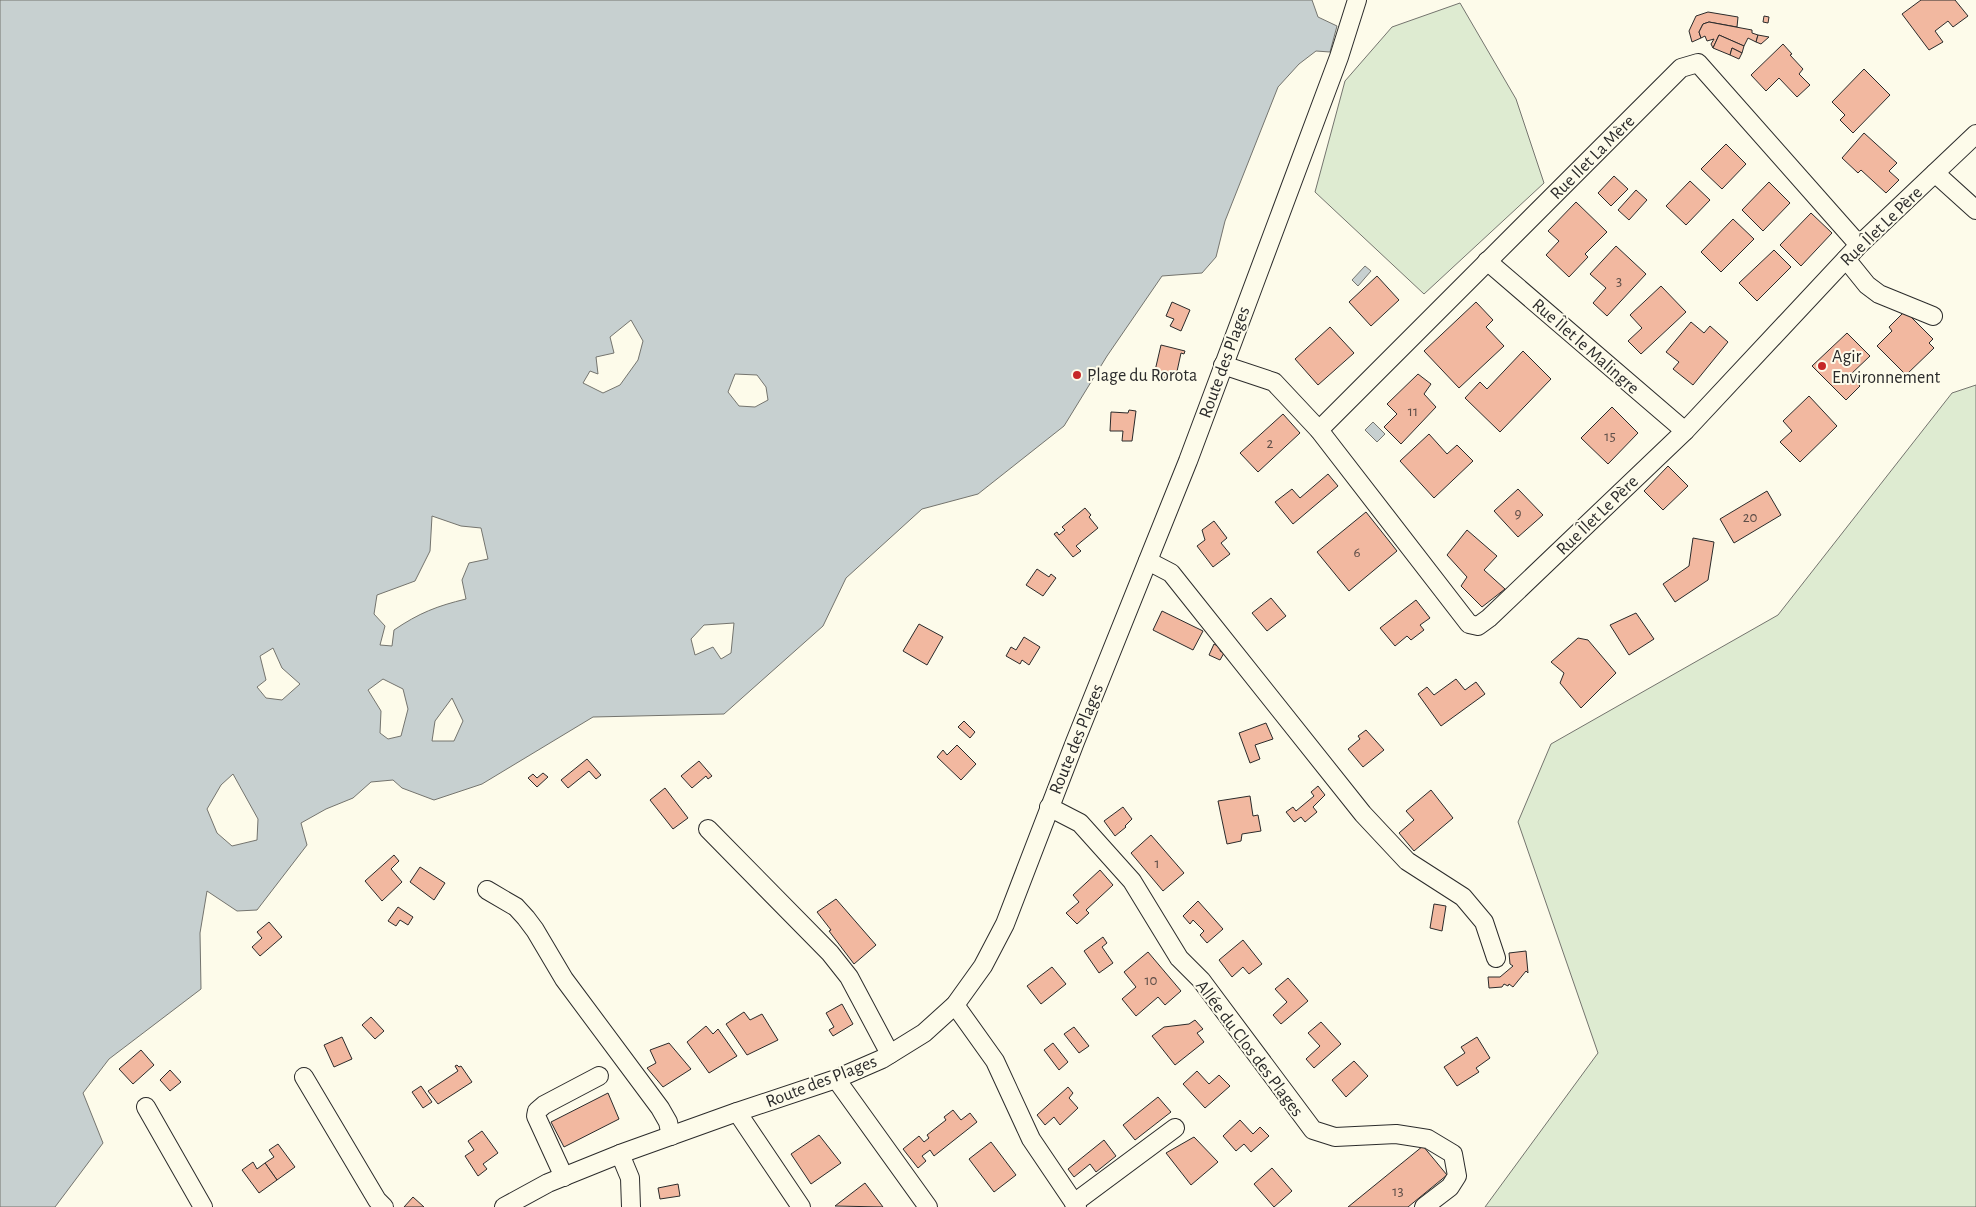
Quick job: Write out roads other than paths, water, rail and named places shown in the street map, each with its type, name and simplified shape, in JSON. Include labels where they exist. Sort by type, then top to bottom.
[{"type":"street","name":"Route des Plages","points":[[504,1207],[548,1183],[620,1154],[836,1079],[890,1054],[924,1033],[955,1005],[983,966],[1004,924],[1188,461],[1339,57],[1355,8]]},
{"type":"street","name":"Rue Ilet La Mère","points":[[1318,430],[1681,68],[1698,63],[1859,245]]},
{"type":"street","name":"Rue Îlet Le Père","points":[[1223,365],[1274,382],[1318,430],[1469,624],[1478,626],[1489,618],[1685,431],[1859,245],[1976,134]]},
{"type":"street","points":[[1935,173],[1976,210]]},
{"type":"street","points":[[1846,259],[1867,285],[1880,294],[1933,316]]},
{"type":"street","name":"Rue Îlet le Malingre","points":[[1487,261],[1685,431]]},
{"type":"street","points":[[1148,560],[1172,572],[1362,814],[1407,861],[1463,897],[1484,922],[1496,958]]},
{"type":"street","name":"Allée du Clos des Plages","points":[[1049,807],[1080,823],[1132,881],[1179,958],[1201,980],[1313,1130],[1335,1136],[1396,1134],[1428,1139],[1453,1154],[1457,1176],[1450,1187],[1424,1207]]},
{"type":"street","points":[[708,829],[830,953],[848,976],[890,1054]]},
{"type":"street","points":[[487,890],[516,907],[535,930],[564,979],[660,1108],[668,1122],[671,1136]]},
{"type":"street","points":[[955,1005],[995,1061],[1031,1139],[1076,1205],[1175,1128]]},
{"type":"street","points":[[564,1177],[536,1116],[537,1111],[544,1105],[599,1076]]},
{"type":"street","points":[[304,1078],[377,1200],[384,1207]]},
{"type":"street","points":[[836,1079],[928,1207]]},
{"type":"street","points":[[146,1107],[203,1207]]},
{"type":"street","points":[[737,1112],[801,1207]]},
{"type":"street","points":[[620,1154],[630,1178],[631,1207]]},
{"type":"place","name":"Agir Environnement","points":[[1822,366]]},
{"type":"place","name":"Plage du Rorota","points":[[1077,375]]}]
